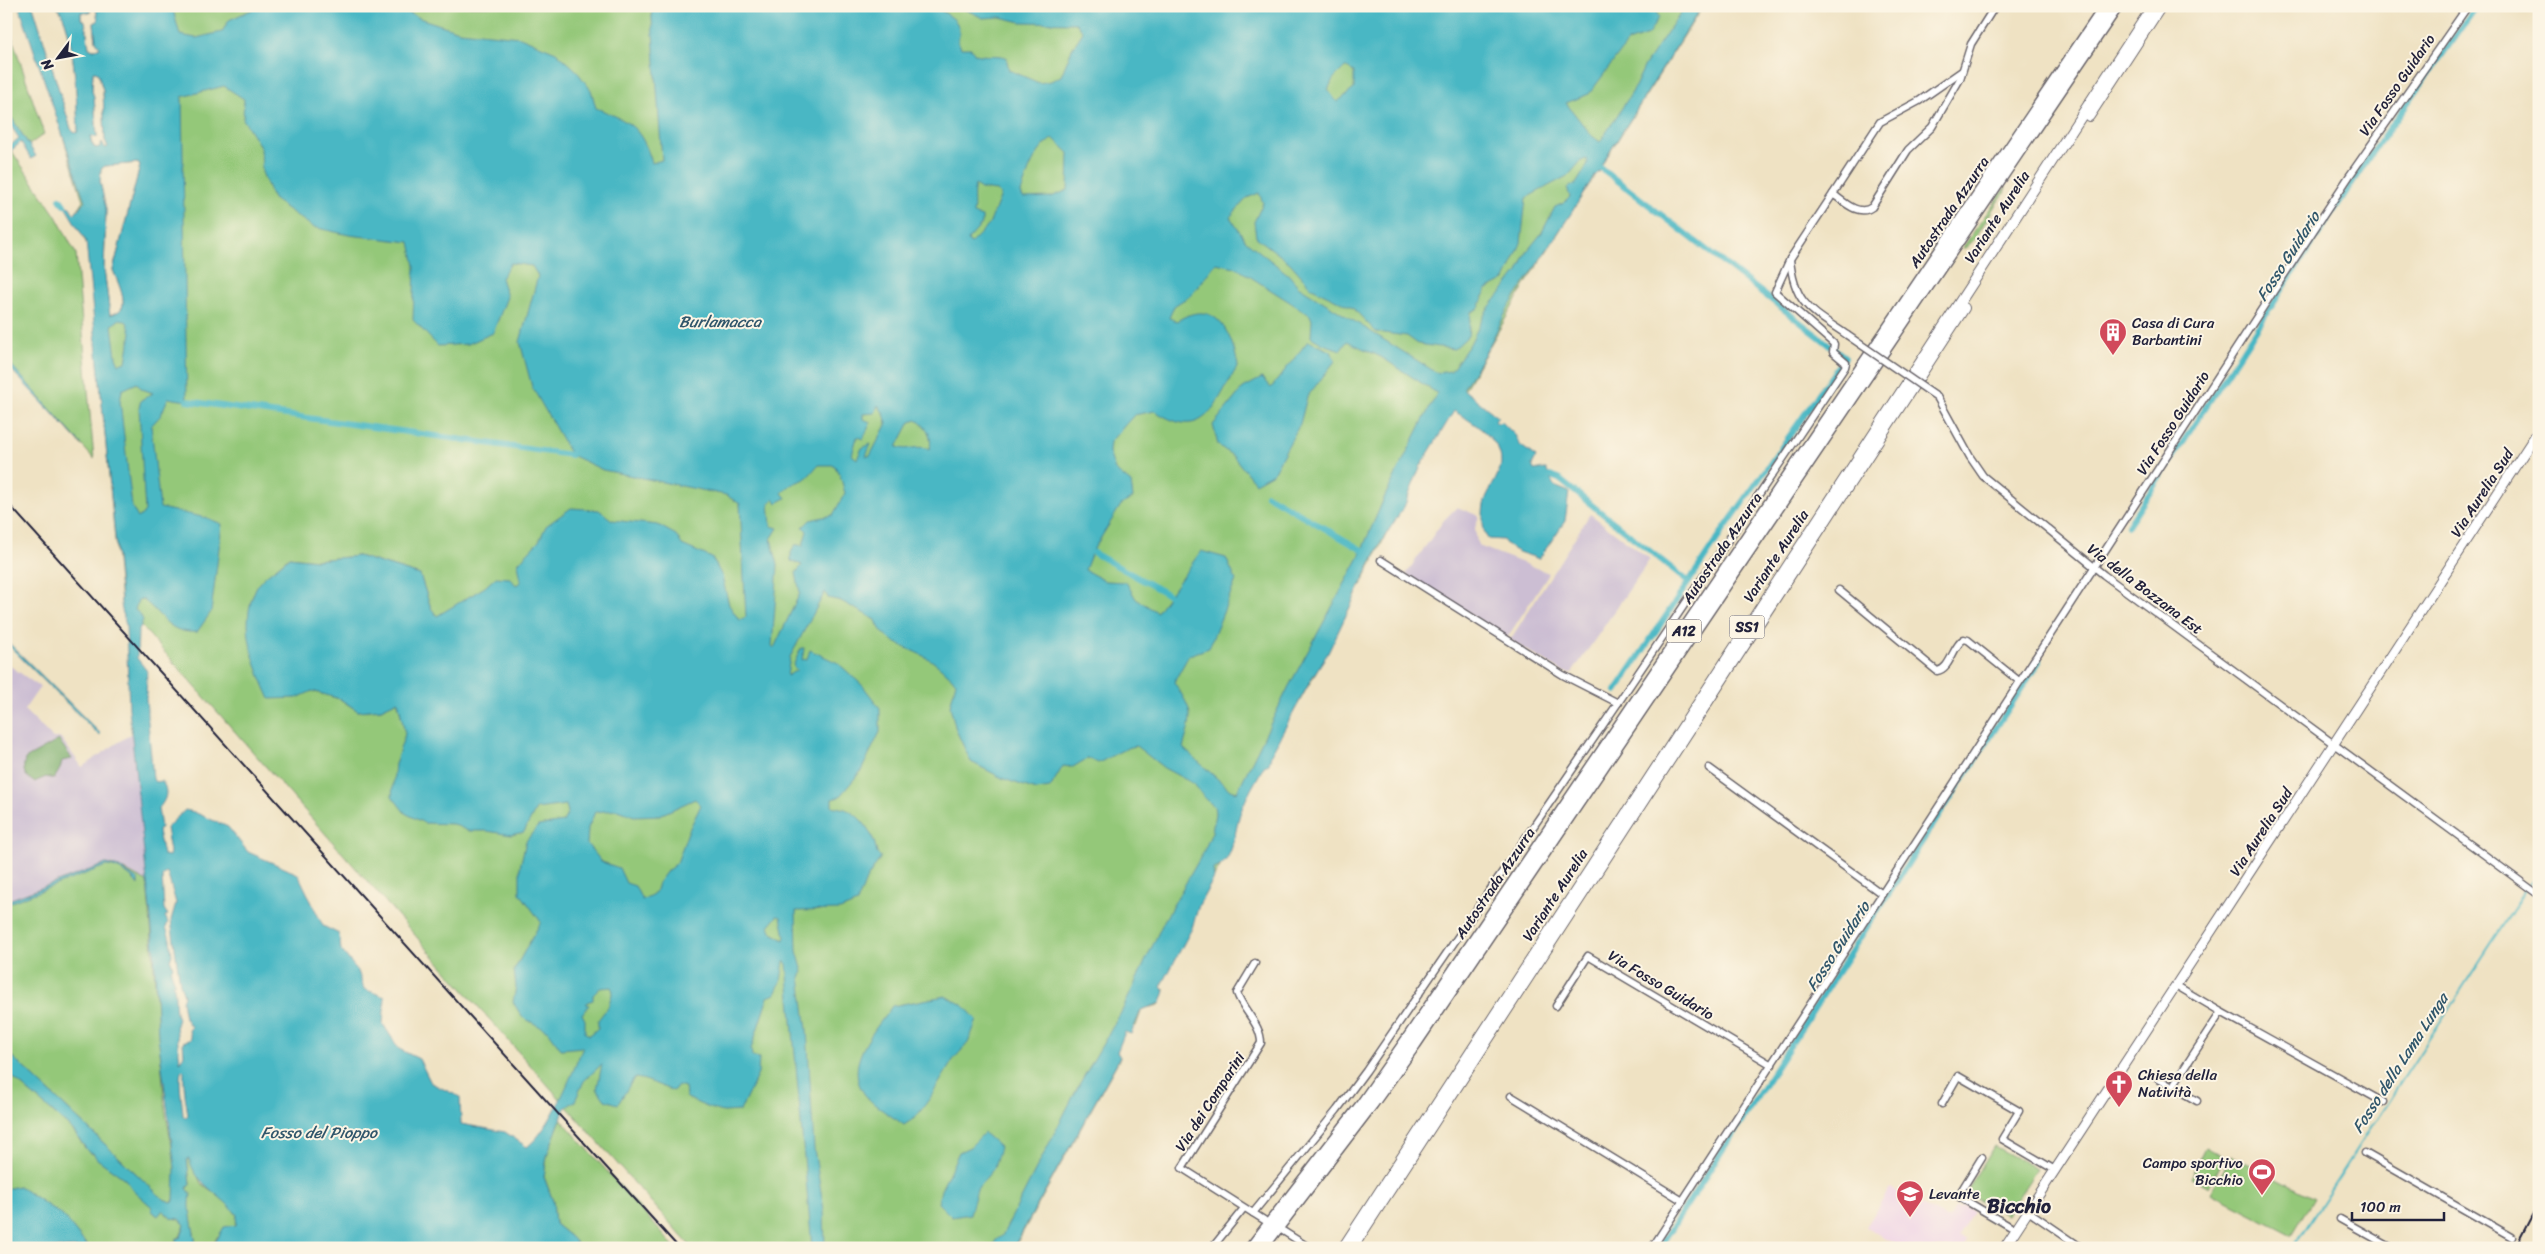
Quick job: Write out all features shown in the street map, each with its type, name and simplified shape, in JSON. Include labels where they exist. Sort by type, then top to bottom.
[{"type":"highway","name":"Autostrada Azzurra","points":[[1251,1248],[1351,1118],[1407,1040],[2106,6]]},
{"type":"highway","name":"Autostrada Azzurra","points":[[1262,1248],[1372,1104],[1415,1044],[2117,6]]},
{"type":"highway","name":"Variante Aurelia","points":[[1343,1248],[2153,6]]},
{"type":"highway","name":"Variante Aurelia","points":[[1352,1248],[2161,6]]},
{"type":"main road","name":"Via Aurelia Sud","points":[[2004,1248],[2539,430]]},
{"type":"street","points":[[1833,194],[1858,210],[1868,210],[1872,207],[1908,150],[1932,127],[1960,79],[1972,44],[1996,6]]},
{"type":"street","name":"Via Fosso Guidario","points":[[1652,1248],[2019,681],[2350,175],[2468,6]]},
{"type":"street","points":[[1253,1213],[1338,1110],[1366,1071],[1843,373],[1843,360],[1833,346],[1775,292],[1790,259],[1880,122],[1919,101],[1962,70]]},
{"type":"street","name":"Via della Bozzana Est","points":[[1790,259],[1792,279],[1804,305],[1937,398],[1970,457],[1983,476],[2094,567],[2334,746],[2539,895]]},
{"type":"street","points":[[1381,560],[1563,675],[1618,703]]},
{"type":"street","points":[[1839,590],[1937,671],[1945,667],[1959,642],[1964,639],[1968,640],[2019,681]]},
{"type":"street","points":[[1709,768],[1882,894]]},
{"type":"street","name":"Via Fosso Guidario","points":[[1556,1006],[1588,956],[1772,1065]]},
{"type":"street","name":"Via dei Comparini","points":[[1255,963],[1237,993],[1240,1003],[1261,1035],[1261,1043],[1182,1168],[1264,1220]]},
{"type":"street","points":[[2177,986],[2383,1102]]},
{"type":"street","points":[[2172,1087],[2221,1012]]},
{"type":"street","points":[[1942,1104],[1958,1076],[2019,1111],[2002,1139],[2055,1170]]},
{"type":"street","points":[[2155,1076],[2198,1101]]},
{"type":"street","points":[[1511,1096],[1683,1201]]},
{"type":"street","points":[[2365,1153],[2512,1237]]},
{"type":"street","points":[[1982,1157],[1958,1196],[2016,1230]]},
{"type":"street","points":[[1212,1248],[1244,1208]]},
{"type":"street","points":[[2028,1211],[2082,1248]]},
{"type":"street","points":[[2340,1218],[2392,1248]]},
{"type":"street","points":[[1283,1231],[1310,1248]]},
{"type":"shaded area","points":[[1457,507],[1479,516],[1475,528],[1477,543],[1481,547],[1549,573],[1507,638],[1406,574],[1444,520]]},
{"type":"shaded area","points":[[1590,514],[1650,559],[1572,673],[1563,672],[1510,640]]},
{"type":"shaded area","points":[[6,663],[40,687],[24,710],[53,738],[61,738],[82,767],[132,733],[147,882],[112,864],[106,864],[6,901]]},
{"type":"shaded area","name":"Levante","points":[[1890,1188],[1946,1218],[1950,1218],[1956,1206],[1960,1209],[1963,1205],[1973,1211],[1958,1236],[1967,1241],[1963,1248],[1905,1248],[1866,1227]]},
{"type":"green space","points":[[33,6],[71,129],[75,133],[78,132],[78,120],[74,66],[67,29],[62,15],[56,6],[90,7],[90,13],[81,12],[81,19],[85,21],[89,48],[93,50],[100,47],[96,41],[94,23],[98,21],[96,7],[93,6],[1703,6],[1522,290],[1420,467],[1332,643],[1238,812],[1229,851],[1201,899],[1159,988],[1165,990],[1159,1005],[1142,1009],[1136,1026],[1125,1031],[1120,1038],[1117,1052],[1120,1058],[1014,1248],[692,1248],[121,603],[87,244],[73,217],[83,201],[51,98]],"holes":[[[93,71],[98,73],[103,90],[105,140],[108,147],[104,148],[102,142],[100,147],[95,148],[91,142],[91,136],[97,137],[92,91]],[[138,163],[140,166],[113,270],[121,290],[123,305],[119,311],[110,315],[104,269],[106,210],[100,181],[101,169],[105,166]],[[358,556],[420,575],[431,608],[406,733],[397,700],[381,709],[358,711],[340,699],[312,691],[268,575],[289,557],[316,560]]]},
{"type":"green space","points":[[6,19],[44,134],[29,145],[6,109]]},
{"type":"green space","points":[[11,150],[56,216],[76,254],[94,459],[6,361],[6,155]]},
{"type":"green space","points":[[2006,186],[2004,194],[1974,240],[1963,250],[1963,247]]},
{"type":"green space","points":[[59,740],[72,759],[62,761],[54,779],[46,777],[34,782],[25,772],[25,759]]},
{"type":"green space","points":[[106,864],[119,867],[147,882],[165,1104],[176,1172],[176,1191],[174,1200],[171,1202],[163,1199],[6,1051],[6,901]]},
{"type":"green space","points":[[6,1074],[9,1074],[73,1130],[85,1148],[125,1179],[152,1207],[152,1211],[158,1216],[162,1210],[171,1218],[180,1219],[185,1225],[180,1237],[176,1239],[182,1248],[89,1248],[63,1216],[19,1186],[6,1189]]},
{"type":"green space","points":[[561,1119],[675,1248],[579,1248],[571,1237],[555,1224],[553,1201],[544,1177],[547,1155]]},
{"type":"green space","points":[[1994,1146],[2037,1169],[2007,1214],[1965,1193]]},
{"type":"green space","points":[[2206,1147],[2224,1157],[2209,1187],[2191,1177]]},
{"type":"green space","name":"Campo sportivo Bicchio","points":[[2231,1155],[2314,1198],[2292,1235],[2211,1193]]},
{"type":"green space","points":[[189,1158],[201,1183],[228,1203],[237,1215],[236,1225],[217,1237],[212,1248],[196,1248],[189,1211],[190,1195],[187,1188],[190,1184],[187,1159]]},
{"type":"water","name":"Burlamacca","points":[[19,6],[33,6],[71,129],[75,133],[78,132],[78,120],[74,66],[67,29],[62,15],[56,6],[90,7],[90,13],[81,12],[81,19],[85,21],[89,48],[93,50],[100,47],[96,41],[94,23],[98,21],[96,7],[93,6],[172,6],[180,35],[196,38],[222,32],[229,20],[260,6],[395,6],[422,19],[459,31],[520,37],[556,52],[575,69],[591,90],[596,108],[618,117],[639,133],[652,163],[662,160],[651,6],[934,6],[957,23],[959,28],[958,41],[961,48],[971,48],[975,54],[979,55],[1006,57],[1009,70],[1039,83],[1051,81],[1061,76],[1072,49],[1083,32],[1076,23],[1021,22],[1000,17],[983,18],[958,6],[1461,6],[1464,8],[1464,6],[1653,6],[1659,17],[1648,35],[1628,42],[1589,94],[1566,103],[1591,135],[1600,142],[1633,91],[1645,65],[1685,6],[1702,6],[1602,164],[1600,171],[1593,178],[1508,308],[1488,348],[1463,389],[1498,417],[1495,421],[1497,423],[1502,422],[1515,435],[1520,445],[1536,457],[1532,465],[1534,470],[1546,469],[1554,486],[1569,492],[1565,521],[1539,559],[1510,548],[1503,540],[1488,539],[1484,528],[1483,510],[1498,474],[1501,463],[1500,454],[1496,444],[1489,436],[1454,411],[1420,467],[1404,507],[1381,542],[1328,653],[1313,676],[1271,754],[1269,764],[1264,766],[1246,799],[1230,853],[1220,866],[1213,869],[1214,878],[1199,905],[1192,928],[1161,987],[1165,991],[1161,1003],[1141,1010],[1131,1034],[1125,1032],[1117,1052],[1120,1057],[1013,1248],[992,1248],[996,1240],[1002,1236],[1080,1083],[1122,1011],[1164,921],[1204,851],[1212,832],[1215,813],[1214,806],[1205,799],[1194,784],[1164,768],[1136,746],[1098,763],[1088,758],[1073,767],[1063,766],[1050,788],[1036,790],[1004,779],[971,762],[956,730],[950,706],[956,682],[932,661],[885,635],[876,620],[841,601],[828,598],[825,592],[790,657],[787,676],[797,670],[793,666],[801,648],[804,648],[802,660],[807,659],[810,650],[838,663],[863,686],[880,708],[880,732],[861,771],[839,797],[832,799],[832,806],[849,811],[861,820],[872,836],[877,854],[881,857],[866,880],[857,903],[840,910],[796,911],[797,951],[803,972],[800,977],[807,1030],[814,1149],[824,1210],[825,1248],[812,1248],[787,964],[784,961],[781,981],[775,994],[768,997],[751,1049],[752,1056],[759,1058],[758,1074],[740,1111],[721,1112],[686,1097],[685,1087],[678,1085],[673,1091],[638,1078],[634,1078],[618,1104],[605,1100],[597,1089],[602,1064],[584,1081],[575,1101],[565,1108],[547,1155],[544,1177],[553,1201],[555,1224],[572,1238],[580,1248],[212,1248],[224,1227],[236,1225],[237,1215],[197,1175],[189,1158],[187,1159],[190,1184],[187,1188],[191,1194],[191,1214],[196,1248],[182,1248],[176,1242],[176,1239],[181,1237],[185,1225],[180,1219],[171,1218],[163,1210],[158,1216],[152,1211],[152,1207],[134,1191],[125,1179],[97,1159],[93,1153],[89,1153],[73,1130],[9,1074],[6,1074],[6,1051],[163,1199],[171,1202],[174,1201],[175,1168],[158,1036],[154,948],[129,709],[126,626],[121,605],[86,241],[64,205],[70,207],[74,214],[85,201]],"holes":[[[1345,67],[1354,72],[1354,89],[1337,102],[1328,90],[1333,79]],[[93,71],[98,73],[103,90],[105,140],[108,147],[105,148],[102,142],[100,147],[95,148],[91,142],[91,136],[97,137],[92,91]],[[224,86],[244,99],[243,119],[261,148],[262,172],[273,199],[313,227],[349,235],[410,242],[415,266],[413,320],[438,346],[468,344],[493,333],[507,297],[501,278],[511,263],[532,266],[538,276],[520,342],[532,387],[571,455],[603,470],[726,495],[740,504],[746,617],[739,620],[729,605],[722,576],[712,558],[682,545],[676,535],[658,525],[612,520],[599,510],[571,508],[546,526],[539,541],[518,563],[521,582],[516,585],[510,578],[496,577],[485,587],[437,616],[431,608],[420,575],[358,556],[316,560],[289,557],[259,583],[251,602],[248,616],[250,645],[270,699],[297,698],[312,691],[340,699],[358,711],[381,709],[398,701],[405,734],[395,764],[392,796],[405,813],[424,823],[453,824],[468,831],[487,831],[511,835],[524,832],[536,809],[566,805],[568,812],[563,822],[538,826],[526,841],[520,867],[520,893],[541,922],[514,970],[516,987],[513,1002],[522,1017],[548,1031],[561,1049],[583,1047],[552,1115],[536,1139],[527,1147],[505,1132],[461,1124],[460,1097],[431,1083],[419,1059],[399,1049],[383,1024],[385,997],[364,989],[358,971],[341,950],[339,934],[323,926],[298,874],[248,852],[228,827],[185,810],[166,828],[170,852],[169,856],[163,855],[158,831],[161,827],[158,809],[165,799],[166,792],[162,781],[155,782],[153,779],[146,699],[147,671],[137,658],[138,632],[143,620],[135,610],[138,600],[142,599],[172,626],[187,632],[197,632],[211,612],[222,524],[207,518],[160,508],[151,426],[161,415],[168,398],[187,401],[182,97]],[[1053,138],[1069,153],[1068,190],[1051,197],[1023,198],[1021,193],[1036,156],[1046,143]],[[1587,159],[1588,164],[1576,184],[1567,188],[1570,197],[1564,203],[1555,207],[1541,234],[1528,250],[1518,272],[1487,310],[1470,344],[1451,371],[1437,373],[1298,286],[1289,275],[1246,241],[1230,217],[1247,198],[1259,193],[1263,203],[1254,222],[1256,237],[1290,263],[1312,288],[1353,308],[1376,332],[1407,336],[1418,344],[1454,349],[1468,336],[1471,312],[1479,308],[1486,290],[1505,280],[1521,243],[1526,198],[1569,175],[1581,161]],[[138,163],[140,166],[113,270],[121,290],[123,306],[119,311],[110,315],[104,269],[106,210],[100,181],[101,169],[105,166]],[[975,185],[981,189],[997,191],[1001,195],[989,225],[970,244],[968,240],[982,224],[982,217],[973,214]],[[1216,263],[1235,267],[1310,315],[1312,320],[1311,337],[1323,344],[1341,350],[1347,341],[1381,357],[1437,393],[1385,496],[1357,561],[1289,686],[1237,792],[1230,790],[1183,748],[1189,727],[1190,714],[1174,682],[1189,655],[1209,648],[1236,580],[1226,558],[1201,551],[1157,612],[1136,599],[1126,582],[1105,581],[1085,570],[1092,552],[1121,505],[1133,498],[1131,483],[1115,470],[1109,452],[1110,442],[1134,415],[1155,411],[1172,420],[1186,423],[1197,421],[1207,415],[1215,406],[1238,366],[1226,331],[1220,322],[1212,316],[1202,313],[1191,314],[1177,321],[1169,318],[1174,306],[1191,295]],[[120,319],[127,322],[131,332],[126,362],[119,364],[116,357],[112,325]],[[137,383],[142,389],[153,393],[141,400],[139,408],[145,512],[138,518],[132,507],[120,401],[122,390]],[[878,405],[887,423],[870,456],[866,456],[871,444],[862,448],[857,459],[852,455],[857,437],[863,439],[871,422],[863,419],[863,414],[875,413]],[[917,420],[928,433],[930,449],[920,447],[897,447],[910,422]],[[818,465],[834,465],[840,475],[845,493],[833,515],[810,520],[803,527],[807,531],[803,545],[795,545],[791,553],[791,561],[802,565],[796,573],[800,593],[774,648],[772,646],[778,565],[771,539],[778,528],[771,526],[769,503],[774,498],[777,503],[786,498],[782,493],[794,483],[807,477]],[[695,799],[701,805],[688,832],[677,863],[667,871],[658,883],[655,893],[642,900],[635,886],[626,883],[619,868],[602,862],[587,844],[588,828],[595,812],[617,810],[634,816],[660,815]],[[167,872],[176,903],[171,920],[180,984],[184,995],[182,1001],[185,1018],[191,1027],[189,1031],[191,1039],[183,1042],[184,1055],[180,1062],[176,1025],[178,1019],[173,984],[175,983],[171,971],[173,966],[170,959],[172,955],[166,927],[168,923],[165,916],[168,915],[164,909],[162,876]],[[777,916],[781,917],[785,936],[784,940],[772,933],[769,926]],[[611,987],[613,991],[608,1007],[598,1020],[598,1028],[590,1035],[585,1033],[585,1020],[582,1014],[589,1005],[586,1004],[593,1000],[593,995],[600,988]],[[182,1070],[184,1072],[184,1089],[188,1115],[186,1117],[183,1116],[180,1079]]]},
{"type":"water","points":[[6,109],[36,156],[31,159],[21,142],[6,155],[6,149],[19,138],[6,119]]},
{"type":"water","points":[[1308,341],[1331,351],[1335,361],[1307,397],[1300,424],[1273,473],[1255,483],[1233,456],[1218,445],[1213,425],[1243,388],[1262,378],[1271,388]]},
{"type":"water","points":[[6,359],[82,445],[6,364]]},
{"type":"water","points":[[6,640],[101,734],[99,735],[6,643]]},
{"type":"water","points":[[106,864],[119,867],[138,880],[138,885],[125,872],[111,866],[106,866],[6,904],[6,901]]},
{"type":"water","points":[[945,996],[963,1005],[977,1020],[968,1043],[953,1060],[930,1098],[916,1117],[904,1125],[879,1108],[866,1096],[859,1084],[857,1072],[859,1060],[870,1037],[892,1006]]},
{"type":"water","points":[[984,1133],[1000,1147],[994,1168],[977,1189],[970,1214],[952,1217],[938,1203],[941,1190],[959,1152],[970,1147]]},
{"type":"water","points":[[19,1186],[63,1216],[89,1248],[6,1248],[6,1189]]},
{"type":"waterway","name":"Fosso Guidario","points":[[2128,526],[2369,157],[2477,6]]},
{"type":"waterway","points":[[1601,168],[1845,357],[1720,535],[1616,691]]},
{"type":"waterway","points":[[60,199],[64,205]]},
{"type":"waterway","points":[[187,401],[571,455]]},
{"type":"waterway","points":[[1550,476],[1559,479],[1689,582]]},
{"type":"waterway","points":[[1267,495],[1362,550]]},
{"type":"waterway","points":[[1092,552],[1169,595]]},
{"type":"waterway","name":"Fosso Guidario","points":[[1659,1248],[2040,660]]},
{"type":"waterway","name":"Fosso della Lama Lunga","points":[[2530,885],[2539,872]]},
{"type":"waterway","name":"Fosso della Lama Lunga","points":[[2293,1248],[2526,890]]},
{"type":"railway","points":[[6,501],[679,1248]]},
{"type":"railway","points":[[2515,1248],[2539,1202]]},
{"type":"place","name":"Casa di Cura Barbantini","points":[[2113,356]]},
{"type":"place","name":"Chiesa della Natività","points":[[2119,1108]]},
{"type":"place","name":"Campo sportivo Bicchio","points":[[2262,1196]]},
{"type":"place","name":"Levante","points":[[1910,1218]]},
{"type":"district","name":"Bicchio","points":[[2019,1206]]},
{"type":"water label","name":"Fosso del Pioppo","points":[[319,1132]]}]
